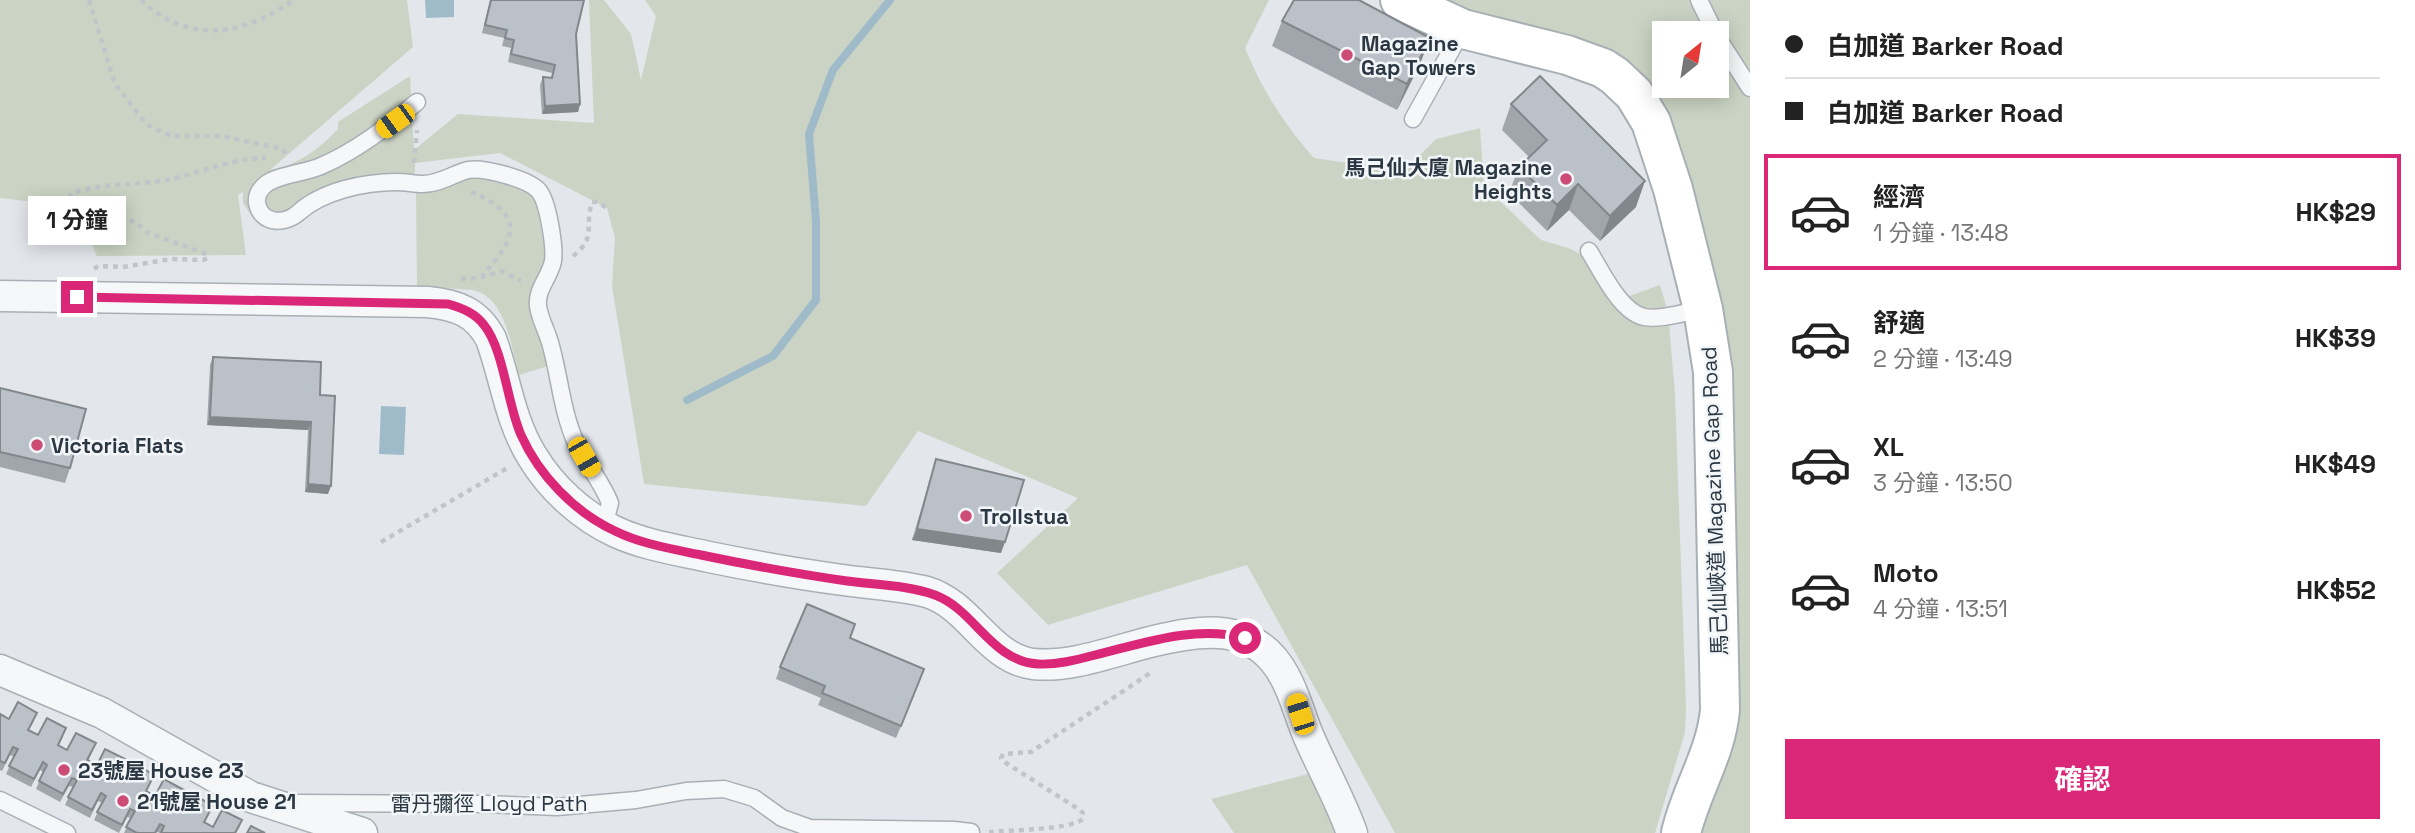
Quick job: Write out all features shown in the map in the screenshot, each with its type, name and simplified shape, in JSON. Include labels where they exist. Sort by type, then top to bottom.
[{"type":"main road","name":"馬己仙峽道 Magazine Gap Road","points":[[1400,0],[1462,29],[1590,62],[1615,76],[1634,94],[1651,122],[1662,149],[1703,309],[1711,351],[1715,402],[1720,710],[1713,750],[1681,833]]},
{"type":"street","points":[[0,296],[428,302],[448,304],[466,310],[484,325],[491,338],[520,433],[531,454],[558,489],[604,526],[625,536],[691,553],[804,575],[926,592],[952,604],[1003,652],[1026,663],[1062,663],[1193,632],[1245,638],[1265,649],[1281,668],[1313,748],[1352,833]]},
{"type":"street","points":[[0,670],[103,713],[232,788],[279,807],[362,833]]},
{"type":"lane","points":[[1699,0],[1709,21]]},
{"type":"lane","points":[[1413,119],[1462,29]]},
{"type":"lane","points":[[1729,55],[1750,88]]},
{"type":"lane","points":[[417,102],[340,157],[302,173],[269,182],[259,191],[259,208],[267,218],[280,222],[292,218],[316,200],[343,191],[388,182],[436,183],[476,169],[509,177],[536,188],[544,202],[554,253],[538,306],[552,349],[570,427],[610,503],[604,526]]},
{"type":"lane","points":[[1589,251],[1618,296],[1637,314],[1653,317],[1703,309]]},
{"type":"lane","name":"雷丹彌徑 Lloyd Path","points":[[279,807],[301,802],[557,807],[724,789],[754,798],[782,818],[810,828],[971,832]]},
{"type":"lane","points":[[0,800],[67,833]]},
{"type":"path","points":[[89,0],[115,84],[147,125],[171,136],[222,136],[283,149],[287,155],[282,158]]},
{"type":"path","points":[[141,0],[177,26],[211,31],[247,23],[294,0]]},
{"type":"path","points":[[413,184],[417,129],[423,124]]},
{"type":"path","points":[[103,298],[94,269],[99,267],[208,258],[204,253],[148,233],[136,222],[75,204],[70,201],[71,194],[173,179],[236,160],[270,159]]},
{"type":"path","points":[[463,192],[473,191],[502,209],[509,219],[511,229],[497,260],[479,278]]},
{"type":"path","points":[[454,279],[479,278],[501,271],[519,282],[562,264],[587,243],[590,236],[592,202],[607,208]]},
{"type":"path","points":[[381,542],[531,454]]},
{"type":"path","points":[[971,832],[1060,826],[1075,824],[1083,819],[1080,810],[1001,758],[1003,754],[1031,752],[1156,670]]},
{"type":"green space","points":[[0,0],[407,0],[413,47],[270,170],[307,155],[338,129],[338,122],[410,76],[411,98],[369,132],[334,154],[261,178],[253,186],[250,195],[253,218],[243,203],[243,192],[238,195],[246,255],[97,256],[75,207],[0,198]]},
{"type":"green space","points":[[589,0],[604,0],[631,34],[641,80],[656,16],[645,0],[1269,0],[1245,48],[1275,106],[1314,158],[1404,171],[1436,139],[1480,128],[1484,186],[1541,240],[1571,249],[1585,257],[1604,283],[1610,303],[1660,285],[1668,312],[1675,394],[1686,706],[1685,732],[1655,833],[1395,833],[1247,565],[1048,625],[997,573],[1078,498],[918,431],[866,506],[644,484],[612,286],[615,238],[607,208],[500,153],[415,163],[415,174],[375,177],[336,185],[311,193],[278,213],[272,214],[265,208],[264,199],[269,191],[336,168],[367,149],[412,115],[414,150],[458,114],[594,123]]},
{"type":"green space","points":[[1391,0],[1750,0],[1750,833],[1702,833],[1709,806],[1721,392],[1659,101]]},
{"type":"green space","points":[[473,176],[528,191],[536,200],[546,256],[537,279],[531,310],[534,323],[543,337],[548,366],[519,375],[510,337],[500,312],[483,294],[472,290],[417,288],[416,193]]},
{"type":"green space","points":[[1308,774],[1338,833],[1234,833],[1211,799]]},
{"type":"water","points":[[425,0],[454,0],[454,17],[426,18]]},
{"type":"water","points":[[381,406],[406,407],[404,455],[379,454]]},
{"type":"building","points":[[491,0],[584,0],[576,34],[580,104],[545,106],[543,77],[552,78],[555,65],[511,54],[514,40],[505,38],[507,30],[485,25]]},
{"type":"building","points":[[1294,0],[1359,0],[1430,38],[1407,84],[1282,21]]},
{"type":"building","points":[[1540,76],[1645,181],[1610,216],[1578,184],[1557,205],[1519,167],[1547,140],[1511,104]]},
{"type":"building","points":[[213,357],[321,362],[320,395],[335,396],[331,486],[308,484],[311,422],[210,417]]},
{"type":"building","name":"Victoria Flats","points":[[0,388],[86,409],[70,468],[0,452]]},
{"type":"building","name":"Trollstua","points":[[936,459],[1024,480],[1005,542],[917,529]]},
{"type":"building","points":[[807,604],[855,624],[850,638],[924,669],[901,726],[822,693],[825,686],[780,667]]},
{"type":"building","points":[[18,702],[37,713],[28,730],[38,735],[47,718],[66,728],[58,745],[67,750],[76,733],[96,743],[87,760],[97,765],[105,749],[125,759],[116,776],[126,781],[135,764],[154,775],[146,791],[155,796],[164,779],[184,790],[175,807],[184,812],[193,795],[213,805],[204,822],[213,827],[222,810],[242,820],[235,833],[161,833],[164,826],[160,824],[155,833],[137,833],[126,827],[135,811],[130,809],[122,825],[97,812],[106,796],[101,793],[92,810],[68,797],[77,780],[72,778],[63,794],[39,781],[47,765],[43,762],[34,779],[9,766],[18,749],[13,747],[5,763],[0,761],[0,714],[9,719]]},
{"type":"building","points":[[251,826],[265,833],[247,833]]},
{"type":"waterway","points":[[687,400],[773,356],[816,300],[816,222],[809,134],[833,70],[890,0]]},
{"type":"place","name":"Magazine Gap Towers","points":[[1347,55]]},
{"type":"place","name":"馬己仙大廈 Magazine Heights","points":[[1566,179]]},
{"type":"place","name":"Victoria Flats","points":[[37,445]]},
{"type":"place","name":"Trollstua","points":[[966,516]]},
{"type":"place","name":"23號屋 House 23","points":[[64,770]]},
{"type":"place","name":"21號屋 House 21","points":[[123,801]]},
{"type":"route","points":[[77,297],[448,304],[466,310],[484,325],[496,352],[520,433],[542,472],[574,504],[604,526],[625,536],[778,571],[926,592],[952,604],[1003,652],[1026,663],[1062,663],[1193,632],[1245,638]]}]
